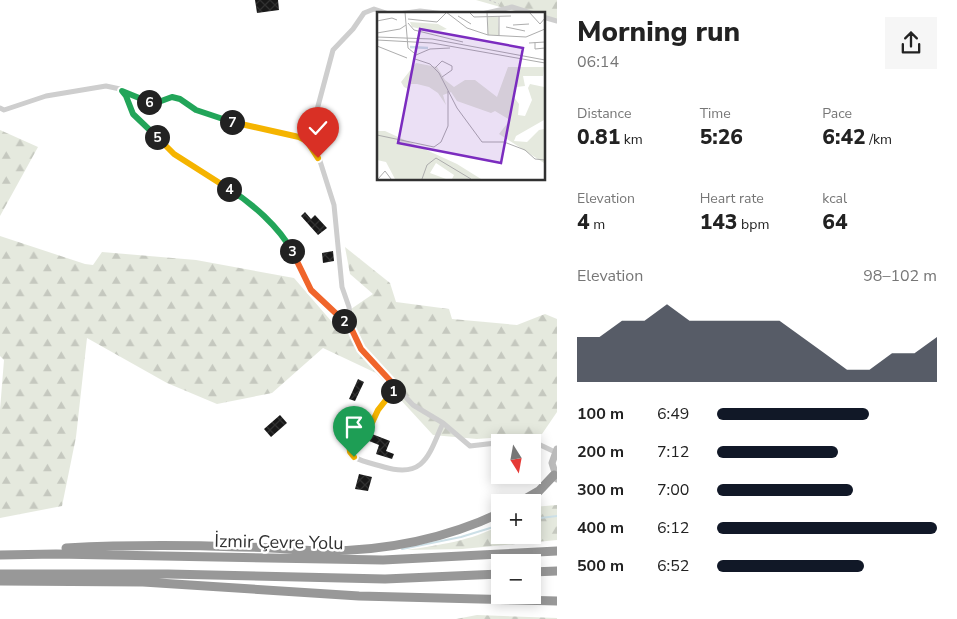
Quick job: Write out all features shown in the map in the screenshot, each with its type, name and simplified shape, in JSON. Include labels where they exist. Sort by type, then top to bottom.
[{"type":"highway","points":[[534,494],[555,477]]},
{"type":"highway","points":[[0,554],[118,545],[256,547],[323,551],[372,549],[441,534],[491,516]]},
{"type":"highway","name":"İzmir Çevre Yolu","points":[[0,554],[384,560],[557,551]]},
{"type":"highway","points":[[541,572],[557,571]]},
{"type":"highway","name":"İzmir Çevre Yolu","points":[[0,574],[158,574],[385,579],[491,574]]},
{"type":"highway","points":[[0,581],[143,582],[369,596],[557,601]]},
{"type":"main road","points":[[555,477],[552,463],[556,451]]},
{"type":"street","points":[[491,12],[512,7],[528,12]]},
{"type":"street","points":[[383,12],[374,9],[364,13],[353,29],[333,50],[314,121],[313,139],[334,205],[337,253],[352,330],[361,349],[413,405],[443,422],[470,446],[522,440],[534,442],[556,451]]},
{"type":"street","points":[[413,12],[428,12]]},
{"type":"street","points":[[544,16],[557,21]]},
{"type":"street","points":[[0,108],[4,110],[46,96],[106,86],[122,91],[133,114],[174,154],[239,195],[271,224],[286,241],[311,290],[326,302],[352,330]]},
{"type":"street","points":[[396,387],[378,410],[370,427],[348,436],[350,452],[354,457],[400,472],[408,472],[421,464],[430,454],[443,422]]},
{"type":"path","points":[[122,91],[153,104],[172,97],[180,99],[196,110],[250,127],[289,134],[307,141],[311,147]]},
{"type":"green space","points":[[476,0],[557,0],[557,23],[544,19],[544,12],[518,12]]},
{"type":"green space","points":[[0,130],[38,147],[0,216]]},
{"type":"green space","points":[[0,236],[85,264],[93,265],[102,252],[196,260],[294,278],[332,322],[373,294],[350,274],[345,247],[390,283],[396,302],[449,309],[452,319],[517,325],[545,314],[557,319],[557,412],[542,434],[491,434],[491,438],[477,439],[433,435],[376,373],[323,348],[272,393],[217,404],[167,383],[87,338],[76,437],[62,506],[0,518],[0,410],[4,360],[0,356]]},
{"type":"green space","points":[[557,505],[557,540],[541,542],[541,506]]},
{"type":"green space","points":[[491,529],[491,544],[515,544],[462,549],[407,550],[466,539]]},
{"type":"green space","points":[[477,615],[557,618],[557,619],[456,619]]},
{"type":"building","points":[[255,0],[278,0],[279,10],[257,13]]},
{"type":"building","points":[[305,212],[311,219],[315,215],[327,228],[318,235],[301,216]]},
{"type":"building","points":[[333,251],[334,261],[323,263],[322,253]]},
{"type":"building","points":[[358,379],[364,382],[355,401],[349,399]]},
{"type":"building","points":[[280,415],[287,423],[271,437],[264,429]]},
{"type":"building","points":[[372,434],[390,441],[386,451],[394,454],[392,459],[376,454],[379,445],[369,441]]},
{"type":"building","points":[[359,474],[372,477],[368,491],[355,489]]},
{"type":"waterway","points":[[541,518],[557,516]]},
{"type":"waterway","points":[[402,549],[461,537],[491,528]]},
{"type":"route","points":[[318,158],[307,141],[299,137],[250,127],[196,110],[180,99],[172,97],[153,104],[122,91],[133,114],[174,154],[239,195],[271,224],[286,241],[311,290],[326,302],[352,330],[361,349],[396,387],[378,410],[370,427],[356,431],[348,436],[350,452],[354,457]]}]
